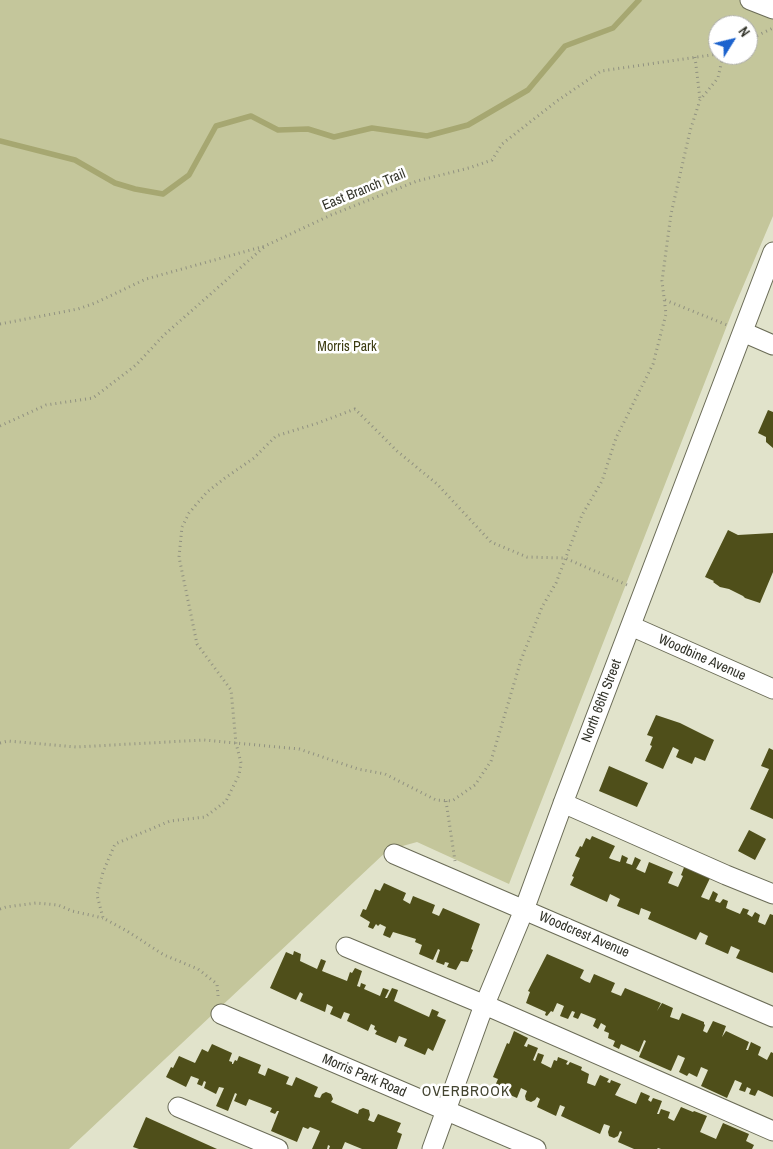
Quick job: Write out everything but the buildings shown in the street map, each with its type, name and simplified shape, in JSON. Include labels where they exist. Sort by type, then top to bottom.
[{"type":"street","points":[[750,0],[773,9]]},
{"type":"street","name":"North 66th Street","points":[[432,1149],[485,1004],[524,910],[773,252]]},
{"type":"street","points":[[743,332],[773,345]]},
{"type":"street","name":"Woodbine Avenue","points":[[631,626],[773,689]]},
{"type":"street","points":[[563,803],[773,894]]},
{"type":"street","name":"Woodcrest Avenue","points":[[394,854],[773,1017]]},
{"type":"street","points":[[346,947],[485,1004],[773,1130]]},
{"type":"street","name":"Morris Park Road","points":[[221,1014],[536,1149]]},
{"type":"street","points":[[178,1107],[278,1149]]},
{"type":"path","points":[[758,35],[773,28]]},
{"type":"path","name":"East Branch Trail","points":[[0,324],[78,309],[146,279],[265,246],[331,215],[417,181],[469,168],[492,160],[502,144],[557,101],[601,71],[708,55]]},
{"type":"path","points":[[695,57],[700,100]]},
{"type":"path","points":[[0,743],[8,741],[76,747],[204,740],[299,748],[358,770],[385,774],[436,800],[452,801],[475,785],[491,762],[522,660],[542,607],[556,583],[582,515],[602,481],[616,438],[653,364],[666,314],[662,281],[671,214],[690,131],[700,100],[718,78],[721,65]]},
{"type":"path","points":[[0,426],[46,405],[93,398],[136,365],[164,335],[265,246]]},
{"type":"path","points":[[664,300],[743,332]]},
{"type":"path","points":[[103,918],[97,895],[103,872],[115,844],[170,821],[205,817],[226,801],[238,775],[241,763],[236,743],[231,690],[197,644],[179,557],[182,527],[189,513],[207,492],[254,458],[276,436],[355,409],[397,450],[437,484],[491,542],[527,557],[566,558],[644,593]]},
{"type":"path","points":[[446,800],[458,882]]},
{"type":"path","points":[[0,909],[36,903],[58,905],[72,911],[103,918],[164,955],[198,969],[217,984],[221,1014]]},
{"type":"green space","name":"Morris Park","points":[[0,0],[773,0],[773,216],[733,310],[509,884],[417,842],[388,850],[69,1149],[0,1149]]},
{"type":"waterway","points":[[0,141],[75,160],[115,183],[163,194],[189,175],[216,126],[251,116],[278,130],[308,129],[334,137],[372,128],[427,136],[468,125],[528,90],[565,46],[613,28],[639,0]]},
{"type":"district","name":"OVERBROOK","points":[[466,1092]]}]
